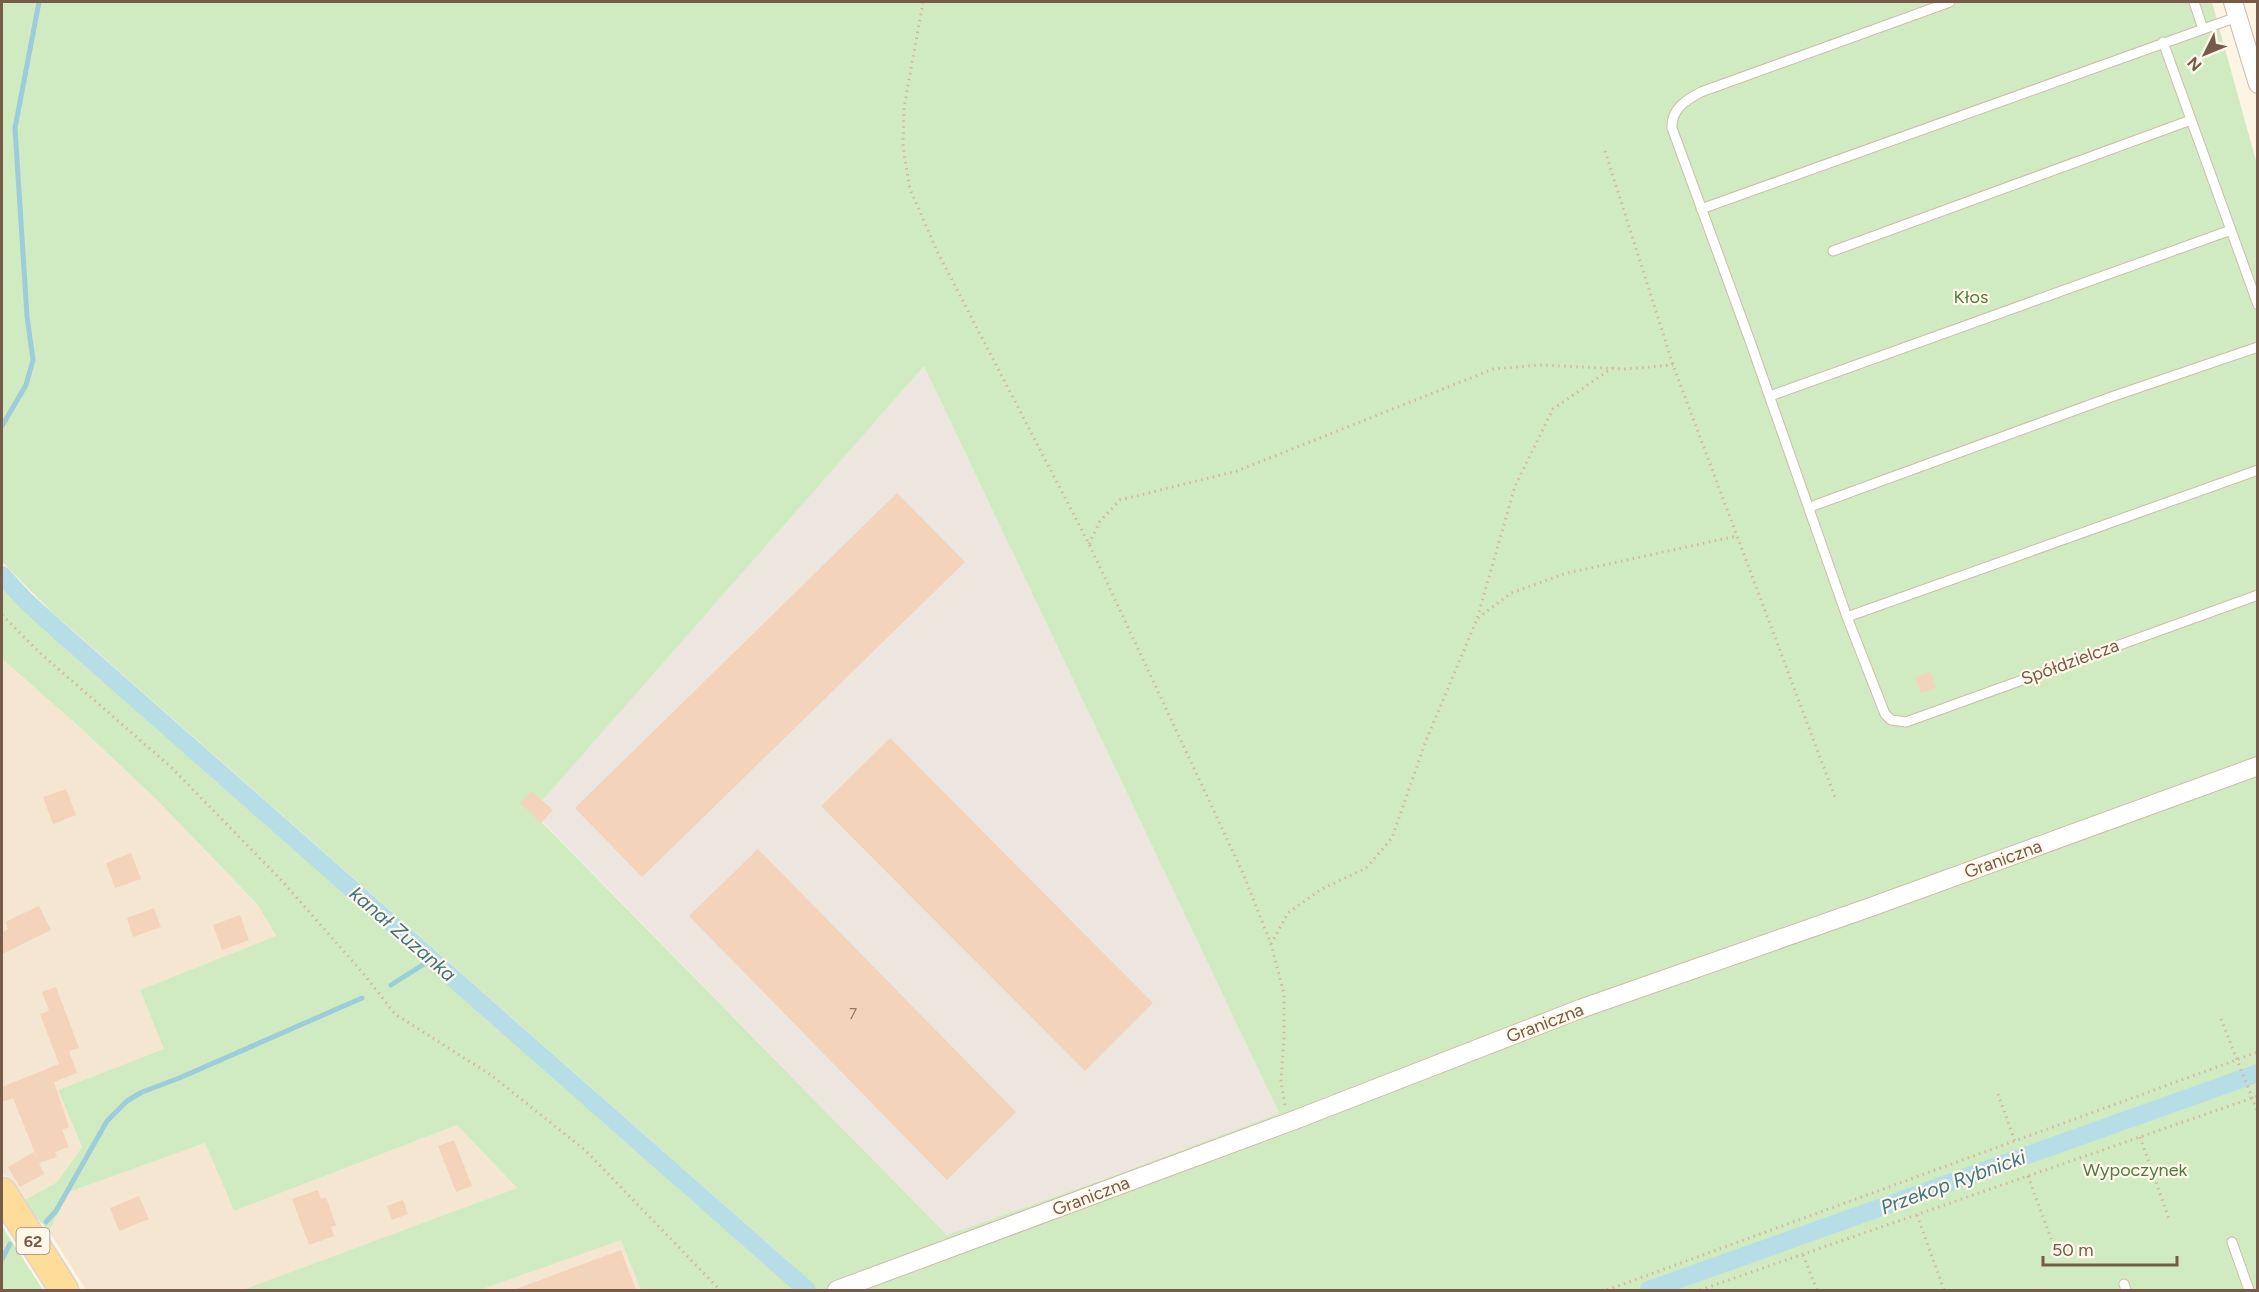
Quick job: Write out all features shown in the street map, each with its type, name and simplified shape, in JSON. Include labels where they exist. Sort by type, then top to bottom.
[{"type":"main road","name":"62","points":[[2,1192],[64,1290]]},
{"type":"street","points":[[2235,9],[2258,84]]},
{"type":"street","name":"Graniczna","points":[[845,1288],[1580,1009],[1869,908],[2258,766]]},
{"type":"street","points":[[880,1276],[891,1290]]},
{"type":"lane","points":[[1950,2],[1705,91],[1684,102],[1674,114],[1672,128],[1810,507],[1847,617],[2258,470]]},
{"type":"lane","points":[[2194,2],[2203,28]]},
{"type":"lane","points":[[1701,209],[2203,28],[2235,9]]},
{"type":"lane","points":[[2163,42],[2258,305]]},
{"type":"lane","points":[[1833,251],[2191,120]]},
{"type":"lane","points":[[1770,396],[2230,230]]},
{"type":"lane","points":[[1810,507],[2123,393],[2258,347]]},
{"type":"lane","name":"Spółdzielcza","points":[[1847,617],[1885,714],[1891,720],[1906,722],[2258,595]]},
{"type":"lane","points":[[2232,1242],[2249,1290]]},
{"type":"path","points":[[923,2],[904,108],[903,147],[910,189],[937,251],[1089,544],[1242,871],[1271,944],[1284,994],[1281,1081],[1284,1104],[1292,1120]]},
{"type":"path","points":[[1605,151],[1673,365],[1836,800]]},
{"type":"path","points":[[1089,544],[1100,521],[1120,500],[1237,471],[1493,369],[1540,365],[1612,368],[1673,365]]},
{"type":"path","points":[[1271,944],[1288,913],[1320,890],[1366,868],[1392,838],[1425,743],[1477,619],[1515,486],[1553,409],[1612,368]]},
{"type":"path","points":[[1477,619],[1511,593],[1568,573],[1737,536]]},
{"type":"path","points":[[2,615],[40,653],[171,767],[290,890],[362,972],[395,1014],[491,1076],[586,1151],[720,1290]]},
{"type":"path","points":[[2221,1019],[2258,1113]]},
{"type":"path","points":[[1607,1290],[2258,1052]]},
{"type":"path","points":[[1998,1094],[2015,1141]]},
{"type":"path","points":[[1700,1290],[2258,1096]]},
{"type":"path","points":[[2140,1137],[2169,1219]]},
{"type":"path","points":[[2028,1176],[2053,1244]]},
{"type":"path","points":[[1917,1215],[1944,1290]]},
{"type":"path","points":[[1803,1255],[1817,1290]]},
{"type":"shaded area","points":[[924,366],[1279,1113],[1105,1179],[947,1235],[532,811]]},
{"type":"shaded area","points":[[2,659],[74,722],[156,799],[257,904],[276,937],[140,990],[165,1049],[58,1090],[82,1147],[57,1182],[21,1202],[2,1172]]},
{"type":"shaded area","points":[[457,1125],[517,1188],[242,1290],[86,1290],[49,1231],[69,1192],[205,1143],[234,1211]]},
{"type":"shaded area","points":[[622,1239],[641,1290],[480,1290]]},
{"type":"green space","points":[[2,2],[2212,2],[2258,168],[2257,1290],[641,1290],[621,1240],[480,1290],[242,1290],[517,1188],[457,1125],[234,1211],[205,1143],[69,1192],[49,1231],[21,1202],[57,1182],[82,1147],[58,1090],[164,1049],[140,990],[276,936],[257,904],[156,799],[74,722],[2,659],[2,587],[776,1269],[790,1263],[53,613],[2,562]],"holes":[[[924,366],[1279,1113],[1105,1179],[947,1235],[532,812]]]},
{"type":"green space","points":[[2,1226],[43,1290],[2,1290]]},
{"type":"building","points":[[897,493],[965,562],[642,877],[575,808]]},
{"type":"building","points":[[1930,672],[1936,688],[1921,693],[1915,677]]},
{"type":"building","points":[[890,738],[1153,1003],[1085,1071],[821,806]]},
{"type":"building","points":[[66,789],[76,815],[53,824],[43,797]]},
{"type":"building","points":[[531,791],[553,810],[541,823],[520,803]]},
{"type":"building","points":[[758,849],[1016,1112],[947,1180],[689,916]]},
{"type":"building","points":[[131,853],[141,879],[115,888],[106,863]]},
{"type":"building","points":[[39,906],[51,930],[2,954],[2,933],[8,929],[5,922]]},
{"type":"building","points":[[154,908],[161,927],[133,937],[127,918]]},
{"type":"building","points":[[240,915],[249,940],[222,950],[213,925]]},
{"type":"building","points":[[56,987],[79,1048],[69,1051],[77,1073],[54,1082],[69,1127],[62,1130],[69,1147],[55,1152],[57,1157],[39,1163],[13,1098],[2,1102],[2,1087],[59,1064],[40,1014],[49,1011],[42,992]]},
{"type":"building","points":[[454,1140],[472,1186],[456,1192],[438,1146]]},
{"type":"building","points":[[34,1152],[44,1174],[20,1187],[8,1167]]},
{"type":"building","points":[[318,1190],[321,1199],[326,1197],[336,1225],[331,1227],[334,1236],[309,1245],[292,1199]]},
{"type":"building","points":[[139,1196],[149,1219],[119,1231],[110,1208]]},
{"type":"building","points":[[403,1200],[408,1214],[392,1220],[387,1206]]},
{"type":"building","points":[[621,1250],[636,1290],[516,1290],[516,1289]]},
{"type":"waterway","points":[[2,426],[26,385],[33,360],[27,316],[15,128],[39,2]]},
{"type":"waterway","name":"kanał Zuzanka","points":[[2,575],[59,631],[807,1290]]},
{"type":"waterway","points":[[391,985],[432,959]]},
{"type":"waterway","points":[[46,1222],[56,1211],[107,1121],[127,1101],[142,1092],[362,998]]},
{"type":"waterway","name":"Przekop Rybnicki","points":[[1649,1290],[2258,1073]]},
{"type":"waterway","points":[[2,1259],[10,1244]]},
{"type":"park label","name":"Kłos","points":[[1971,297]]},
{"type":"park label","name":"Wypoczynek","points":[[2135,1170]]}]
